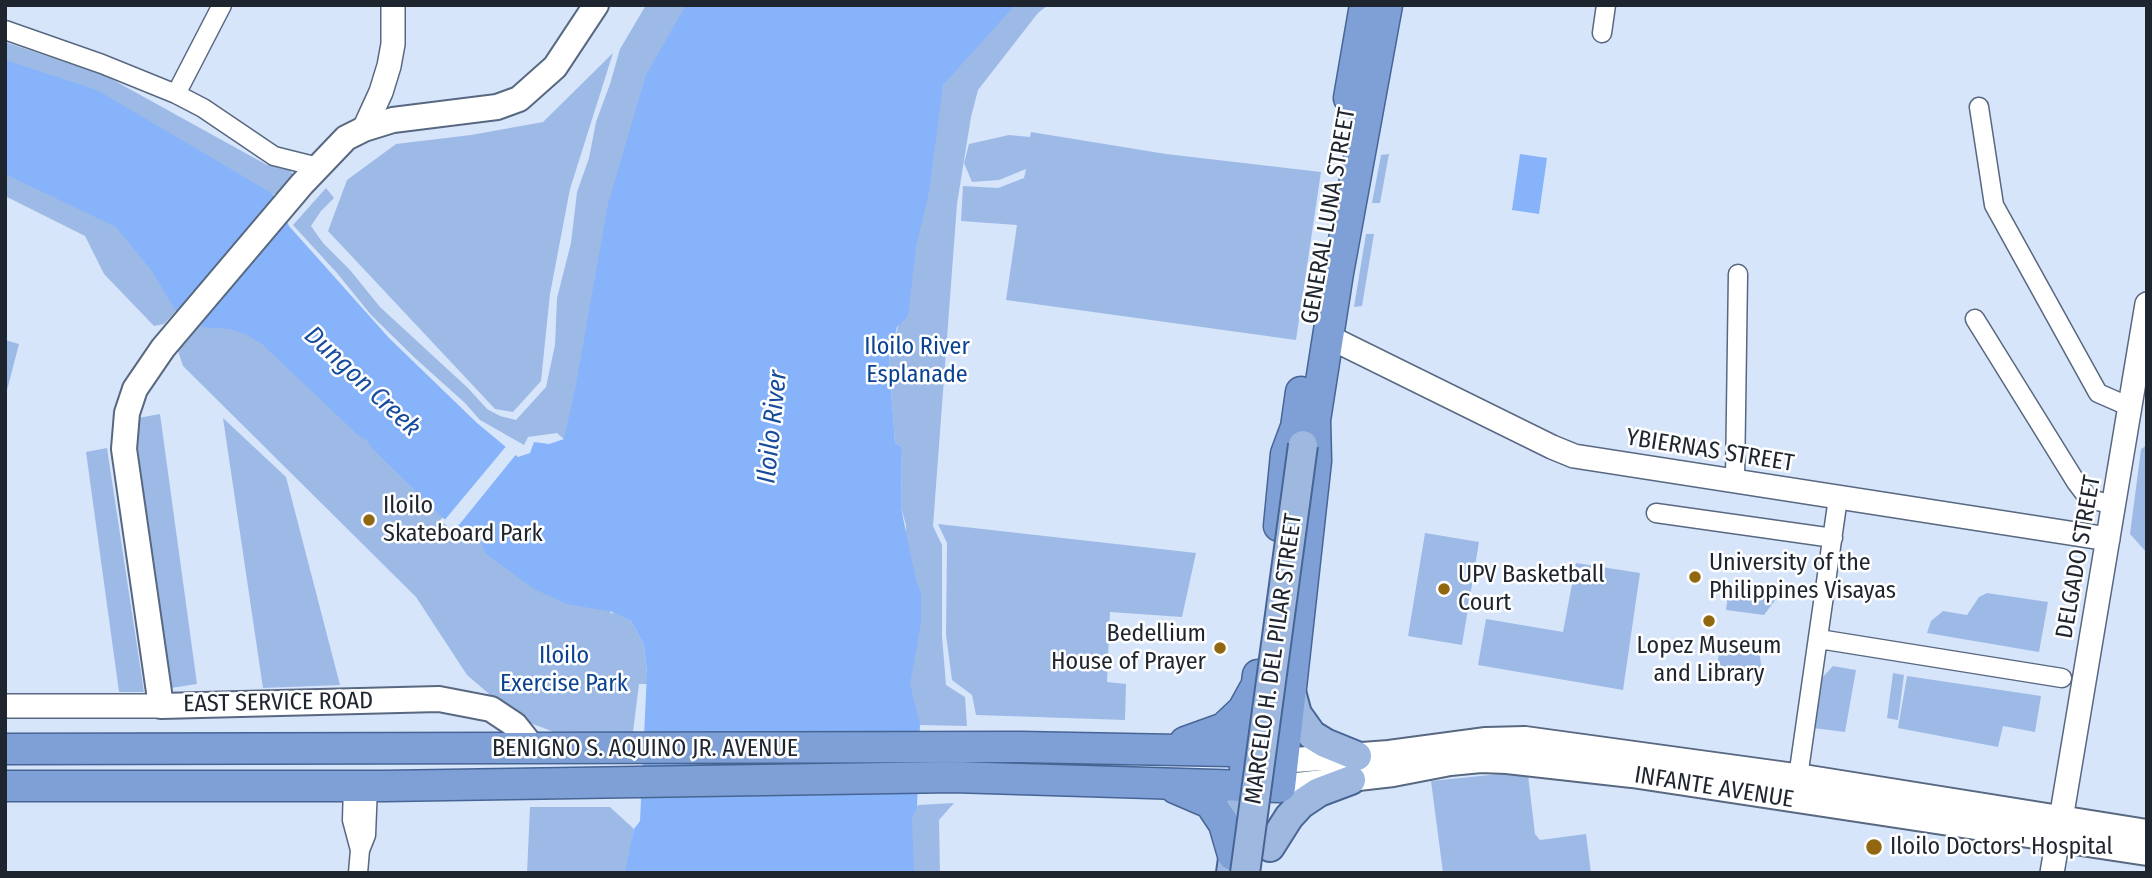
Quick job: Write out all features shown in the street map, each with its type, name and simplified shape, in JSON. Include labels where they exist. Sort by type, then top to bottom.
[{"type":"highway","name":"GENERAL LUNA STREET","points":[[1284,752],[1317,453],[1305,431],[1311,317],[1365,5]]},
{"type":"highway","name":"GENERAL LUNA STREET","points":[[1247,750],[1286,454],[1305,431],[1329,337],[1387,5]]},
{"type":"highway","points":[[1159,748],[1198,739],[1224,728],[1242,710],[1257,684]]},
{"type":"highway","points":[[994,779],[996,747]]},
{"type":"highway","name":"BENIGNO S. AQUINO JR. AVENUE","points":[[5,786],[361,786],[623,782],[953,762],[996,747],[1284,752]]},
{"type":"highway","name":"BENIGNO S. AQUINO JR. AVENUE","points":[[5,749],[624,749],[953,762],[994,779],[1280,787]]},
{"type":"highway","name":"MARCELO H. DEL PILAR STREET","points":[[1243,786],[1247,750]]},
{"type":"highway","name":"MARCELO H. DEL PILAR STREET","points":[[1280,787],[1284,752]]},
{"type":"highway","points":[[1158,783],[1210,803],[1224,824],[1236,867]]},
{"type":"main road","points":[[161,706],[124,449],[127,413],[135,389],[163,348],[346,138],[393,120],[497,107],[519,99],[555,67],[587,10]]},
{"type":"main road","name":"MARCELO H. DEL PILAR STREET","points":[[1236,867],[1305,431]]},
{"type":"main road","points":[[1268,860],[1289,817],[1301,804],[1354,768],[1325,743],[1311,735],[1297,714],[1290,688]]},
{"type":"main road","name":"EAST SERVICE ROAD","points":[[161,706],[439,699],[491,709],[515,724],[534,749]]},
{"type":"main road","name":"INFANTE AVENUE","points":[[1280,787],[1486,740],[1525,739],[1798,777],[1976,816]]},
{"type":"main road","name":"INFANTE AVENUE","points":[[1284,752],[1294,760],[1354,768],[1481,760],[1632,775],[1976,816],[2059,829],[2147,853]]},
{"type":"main road","name":"MARCELO H. DEL PILAR STREET","points":[[1236,867],[1243,786]]},
{"type":"main road","name":"MARCELO H. DEL PILAR STREET","points":[[1268,860],[1280,787]]},
{"type":"main road","name":"INFANTE AVENUE","points":[[2059,829],[2147,832]]},
{"type":"street","points":[[176,94],[222,5]]},
{"type":"street","points":[[364,129],[389,66],[393,44],[393,5]]},
{"type":"street","points":[[1602,33],[1606,5]]},
{"type":"street","points":[[5,30],[102,64],[176,94],[203,108],[274,156],[318,167]]},
{"type":"street","points":[[1979,107],[1994,205],[2098,393],[2130,407]]},
{"type":"street","points":[[1735,480],[1738,274]]},
{"type":"street","name":"DELGADO STREET","points":[[2052,873],[2147,304]]},
{"type":"street","points":[[1975,319],[2076,482],[2089,499],[2115,505]]},
{"type":"street","name":"YBIERNAS STREET","points":[[1329,337],[1574,456],[2108,539]]},
{"type":"street","points":[[1798,777],[1838,498]]},
{"type":"street","points":[[1656,513],[1833,538]]},
{"type":"street","points":[[1819,639],[2062,678]]},
{"type":"street","name":"EAST SERVICE ROAD","points":[[5,706],[161,706]]},
{"type":"street","points":[[358,873],[360,850],[352,820],[361,786]]},
{"type":"green space","points":[[646,5],[717,5],[576,450],[557,433],[528,437],[524,445],[480,420],[371,315],[293,225],[326,188],[334,198],[311,226],[323,243],[350,270],[380,307],[487,409],[516,420],[546,387],[555,345],[557,298],[571,243],[577,192],[620,49]]},
{"type":"green space","name":"Iloilo River Esplanade","points":[[1005,5],[1048,5],[1038,13],[978,90],[971,117],[957,204],[933,526],[942,545],[942,636],[946,685],[965,697],[967,726],[920,725],[907,720],[906,525],[901,508],[902,447],[895,443],[889,360],[907,293],[943,85]]},
{"type":"green space","points":[[5,42],[106,76],[267,165],[288,168],[296,178],[282,194],[273,194],[5,83]]},
{"type":"green space","points":[[613,53],[570,189],[550,294],[541,381],[513,412],[495,409],[328,231],[347,180],[396,144],[471,135],[543,122]]},
{"type":"green space","points":[[1031,132],[1166,154],[1321,172],[1296,340],[1006,300],[1017,225],[961,221],[963,186],[998,188],[1024,178],[1026,169],[999,180],[972,182],[964,163],[969,144],[1009,135],[1030,137]]},
{"type":"green space","points":[[5,140],[113,187],[176,311],[164,324],[154,326],[104,274],[85,236],[5,196]]},
{"type":"green space","points":[[1389,154],[1380,203],[1372,203],[1381,155]]},
{"type":"green space","points":[[1366,234],[1374,234],[1362,306],[1354,307]]},
{"type":"green space","name":"Iloilo Exercise Park","points":[[225,299],[448,513],[440,520],[455,533],[471,520],[608,605],[611,614],[613,612],[631,621],[644,645],[647,673],[647,684],[639,684],[633,732],[554,732],[517,718],[467,675],[416,597],[183,366],[177,348]]},
{"type":"green space","points":[[5,340],[19,344],[5,398]]},
{"type":"green space","points":[[160,414],[197,684],[171,688],[137,450],[138,418]]},
{"type":"green space","points":[[223,418],[286,477],[340,685],[263,688]]},
{"type":"green space","points":[[2147,445],[2147,553],[2130,534],[2141,449]]},
{"type":"green space","points":[[107,448],[144,692],[119,692],[86,452]]},
{"type":"green space","points":[[938,524],[1196,553],[1182,617],[1110,612],[1107,682],[1126,684],[1125,720],[976,715],[972,695],[952,680],[946,635],[947,543]]},
{"type":"green space","name":"UPV Basketball Court","points":[[1425,533],[1479,542],[1462,645],[1408,636]]},
{"type":"green space","points":[[1576,563],[1640,573],[1623,690],[1478,665],[1486,619],[1563,632]]},
{"type":"green space","points":[[1729,588],[1779,595],[1764,615],[1726,610]]},
{"type":"green space","points":[[1987,593],[2048,602],[2039,652],[1927,633],[1931,621],[1943,611],[1967,615],[1979,597]]},
{"type":"green space","points":[[1721,643],[1759,649],[1762,672],[1717,665]]},
{"type":"green space","points":[[1833,666],[1856,670],[1845,732],[1813,728],[1820,680]]},
{"type":"green space","points":[[1893,673],[1904,675],[1898,720],[1887,718]]},
{"type":"green space","points":[[1907,676],[2041,696],[2035,732],[2003,726],[1998,747],[1898,728]]},
{"type":"green space","points":[[1500,774],[1528,775],[1535,834],[1540,840],[1586,834],[1591,873],[1443,873],[1431,781]]},
{"type":"green space","points":[[954,803],[939,820],[940,873],[896,873],[918,805]]},
{"type":"green space","points":[[530,807],[610,807],[634,829],[632,840],[637,873],[527,873]]},
{"type":"water","points":[[686,5],[1015,5],[943,85],[929,192],[916,247],[908,316],[897,327],[889,360],[895,443],[902,447],[901,508],[921,593],[921,622],[910,684],[920,725],[917,808],[912,818],[914,873],[625,873],[634,829],[640,821],[647,673],[644,645],[631,621],[613,612],[567,604],[534,589],[485,553],[481,541],[472,535],[463,535],[442,517],[367,440],[359,436],[262,344],[230,329],[203,327],[176,311],[152,271],[116,227],[5,174],[5,60],[97,90],[273,194],[289,226],[389,338],[477,423],[518,457],[530,453],[534,442],[549,444],[564,439],[608,204],[646,75]]},
{"type":"water","points":[[1520,154],[1547,158],[1539,214],[1512,210]]},
{"type":"pier","points":[[508,444],[518,452],[454,531],[443,522]]},
{"type":"place","name":"Iloilo Skateboard Park","points":[[369,520]]},
{"type":"place","name":"University of the Philippines Visayas","points":[[1695,577]]},
{"type":"place","name":"UPV Basketball Court","points":[[1444,589]]},
{"type":"place","name":"Lopez Museum and Library","points":[[1709,621]]},
{"type":"place","name":"Bedellium House of Prayer","points":[[1220,648]]},
{"type":"place","name":"Iloilo Doctors' Hospital","points":[[1874,847]]},
{"type":"water label","name":"Dungon Creek","points":[[362,382]]},
{"type":"water label","name":"Iloilo River","points":[[773,427]]}]
